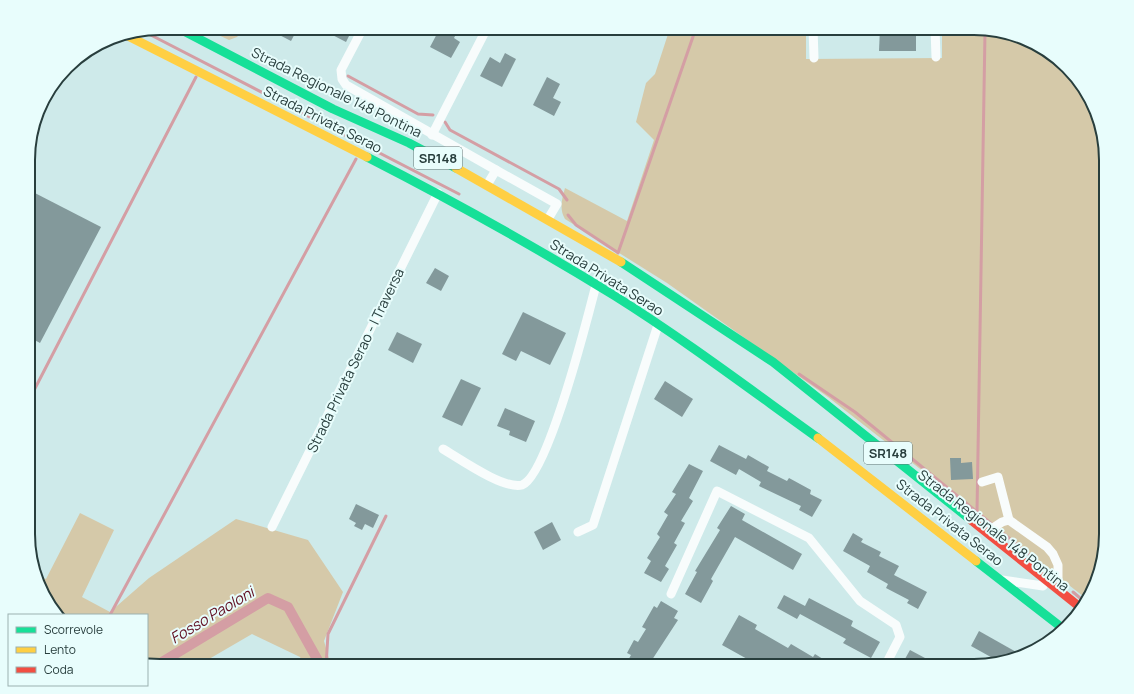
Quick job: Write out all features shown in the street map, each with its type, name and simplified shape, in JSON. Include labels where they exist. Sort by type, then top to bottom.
[{"type":"main road","name":"Strada Regionale 148 Pontina","points":[[191,35],[333,109],[409,143],[548,219],[633,269],[773,362],[1077,605]]},
{"type":"main road","name":"Strada Privata Serao","points":[[132,38],[438,193],[596,285],[717,365],[837,452],[1002,580]]},
{"type":"main road","name":"Strada Regionale 148 Pontina","points":[[688,306],[1072,611]]},
{"type":"main road","points":[[1002,580],[1059,625]]},
{"type":"street","points":[[359,35],[341,70],[342,79],[346,85],[432,135],[558,204],[548,219]]},
{"type":"street","points":[[432,135],[483,35]]},
{"type":"street","points":[[813,35],[814,58]]},
{"type":"street","points":[[936,35],[936,57]]},
{"type":"street","points":[[487,185],[496,170]]},
{"type":"street","name":"Strada Privata Serao - I Traversa","points":[[272,527],[438,193]]},
{"type":"street","points":[[444,449],[498,480],[512,485],[522,485],[529,480],[542,455],[559,414],[596,285]]},
{"type":"street","points":[[578,532],[593,525],[658,325]]},
{"type":"street","points":[[982,482],[998,477],[1006,521]]},
{"type":"street","points":[[671,594],[717,491],[808,538],[860,601],[896,625],[900,637],[889,659]]},
{"type":"street","name":"Strada Regionale 148 Pontina","points":[[987,532],[1006,521],[1047,547],[1058,565],[1058,589]]},
{"type":"street","name":"Strada Privata Serao","points":[[1002,580],[1042,586]]},
{"type":"shaded area","points":[[219,35],[239,35],[229,40]]},
{"type":"shaded area","points":[[668,35],[806,35],[806,59],[942,58],[942,35],[974,35],[1007,39],[1022,44],[1050,61],[1073,84],[1090,112],[1095,127],[1099,152],[1099,542],[1097,559],[1083,596],[828,397],[667,283],[565,219],[562,211],[562,200],[565,188],[627,221],[654,140],[636,122],[646,83],[655,74]]},
{"type":"shaded area","points":[[80,513],[114,530],[82,597],[110,612],[149,578],[236,519],[308,540],[343,592],[324,641],[329,659],[301,659],[300,657],[252,634],[209,659],[160,659],[148,658],[148,614],[64,614],[56,604],[43,578],[46,579]]},
{"type":"building","points":[[279,35],[294,35],[291,41]]},
{"type":"building","points":[[332,35],[350,35],[346,42]]},
{"type":"building","points":[[436,35],[456,35],[454,38],[460,42],[451,58],[430,47]]},
{"type":"building","points":[[880,35],[916,35],[916,51],[879,51]]},
{"type":"building","points":[[505,53],[516,59],[502,87],[480,76],[490,57],[500,63]]},
{"type":"building","points":[[547,77],[560,84],[553,98],[561,102],[554,116],[533,105]]},
{"type":"building","points":[[35,193],[101,227],[40,343],[35,340]]},
{"type":"building","points":[[435,268],[449,276],[441,291],[426,283]]},
{"type":"building","points":[[523,312],[566,333],[550,365],[521,351],[516,361],[502,354]]},
{"type":"building","points":[[397,332],[422,344],[413,363],[388,350]]},
{"type":"building","points":[[461,379],[481,388],[462,426],[442,417]]},
{"type":"building","points":[[665,381],[693,399],[682,417],[654,399]]},
{"type":"building","points":[[505,408],[535,421],[526,442],[509,435],[510,431],[497,426]]},
{"type":"building","points":[[719,445],[746,459],[748,455],[769,467],[767,471],[787,481],[789,478],[811,490],[810,494],[822,500],[812,517],[799,510],[801,506],[759,486],[761,482],[739,469],[736,475],[710,461]]},
{"type":"building","points":[[950,458],[961,458],[961,463],[972,462],[973,479],[951,480]]},
{"type":"building","points":[[689,464],[703,471],[689,498],[693,501],[681,521],[685,523],[674,543],[677,545],[665,566],[669,569],[661,582],[644,573],[651,561],[647,558],[660,537],[657,534],[668,515],[664,512],[676,494],[672,492]]},
{"type":"building","points":[[356,504],[379,515],[373,528],[365,524],[362,530],[354,526],[356,523],[349,519]]},
{"type":"building","points":[[731,506],[745,514],[742,520],[802,554],[793,570],[735,537],[711,579],[713,581],[701,603],[685,594],[697,572],[695,571],[720,530],[717,528]]},
{"type":"building","points":[[552,522],[561,540],[543,550],[534,532]]},
{"type":"building","points":[[853,533],[863,539],[861,542],[881,552],[879,556],[899,566],[894,575],[927,592],[918,609],[907,603],[909,600],[886,588],[888,584],[867,572],[870,566],[843,551]]},
{"type":"building","points":[[784,595],[805,606],[809,598],[853,621],[851,626],[880,642],[871,658],[843,643],[846,639],[800,614],[797,619],[777,608]]},
{"type":"building","points":[[661,601],[678,611],[674,618],[678,620],[653,659],[629,659],[631,655],[627,653],[634,640],[638,642],[646,629],[642,627],[654,606],[657,608]]},
{"type":"building","points":[[739,615],[757,625],[755,629],[788,648],[791,644],[813,657],[815,654],[823,659],[747,659],[722,645]]},
{"type":"building","points":[[979,631],[1016,652],[992,658],[971,646]]},
{"type":"building","points":[[910,650],[927,659],[905,659]]},
{"type":"waterway","points":[[618,253],[694,35]]},
{"type":"waterway","points":[[152,36],[459,194]]},
{"type":"waterway","points":[[977,512],[985,36]]},
{"type":"waterway","points":[[348,76],[418,114],[433,115]]},
{"type":"waterway","points":[[35,388],[196,77]]},
{"type":"waterway","points":[[445,122],[450,130],[559,189],[567,200]]},
{"type":"waterway","points":[[111,614],[356,159]]},
{"type":"waterway","points":[[568,215],[576,225],[617,252]]},
{"type":"waterway","points":[[799,374],[855,412],[1043,566]]},
{"type":"waterway","points":[[326,659],[328,634],[386,516]]},
{"type":"waterway","points":[[1073,592],[1081,599]]},
{"type":"waterway","name":"Fosso Paoloni","points":[[167,659],[268,598],[288,607],[317,659]]},
{"type":"traffic: fast","points":[[191,35],[333,109],[409,143],[456,168]]},
{"type":"traffic: fast","points":[[367,157],[492,224],[615,296],[692,348],[818,438]]},
{"type":"traffic: fast","points":[[621,262],[773,362],[971,520]]},
{"type":"traffic: fast","points":[[976,561],[1059,625]]},
{"type":"traffic: slow","points":[[132,38],[367,157]]},
{"type":"traffic: slow","points":[[456,168],[621,262]]},
{"type":"traffic: slow","points":[[818,438],[976,561]]},
{"type":"traffic: jam","points":[[971,520],[1077,605]]}]
